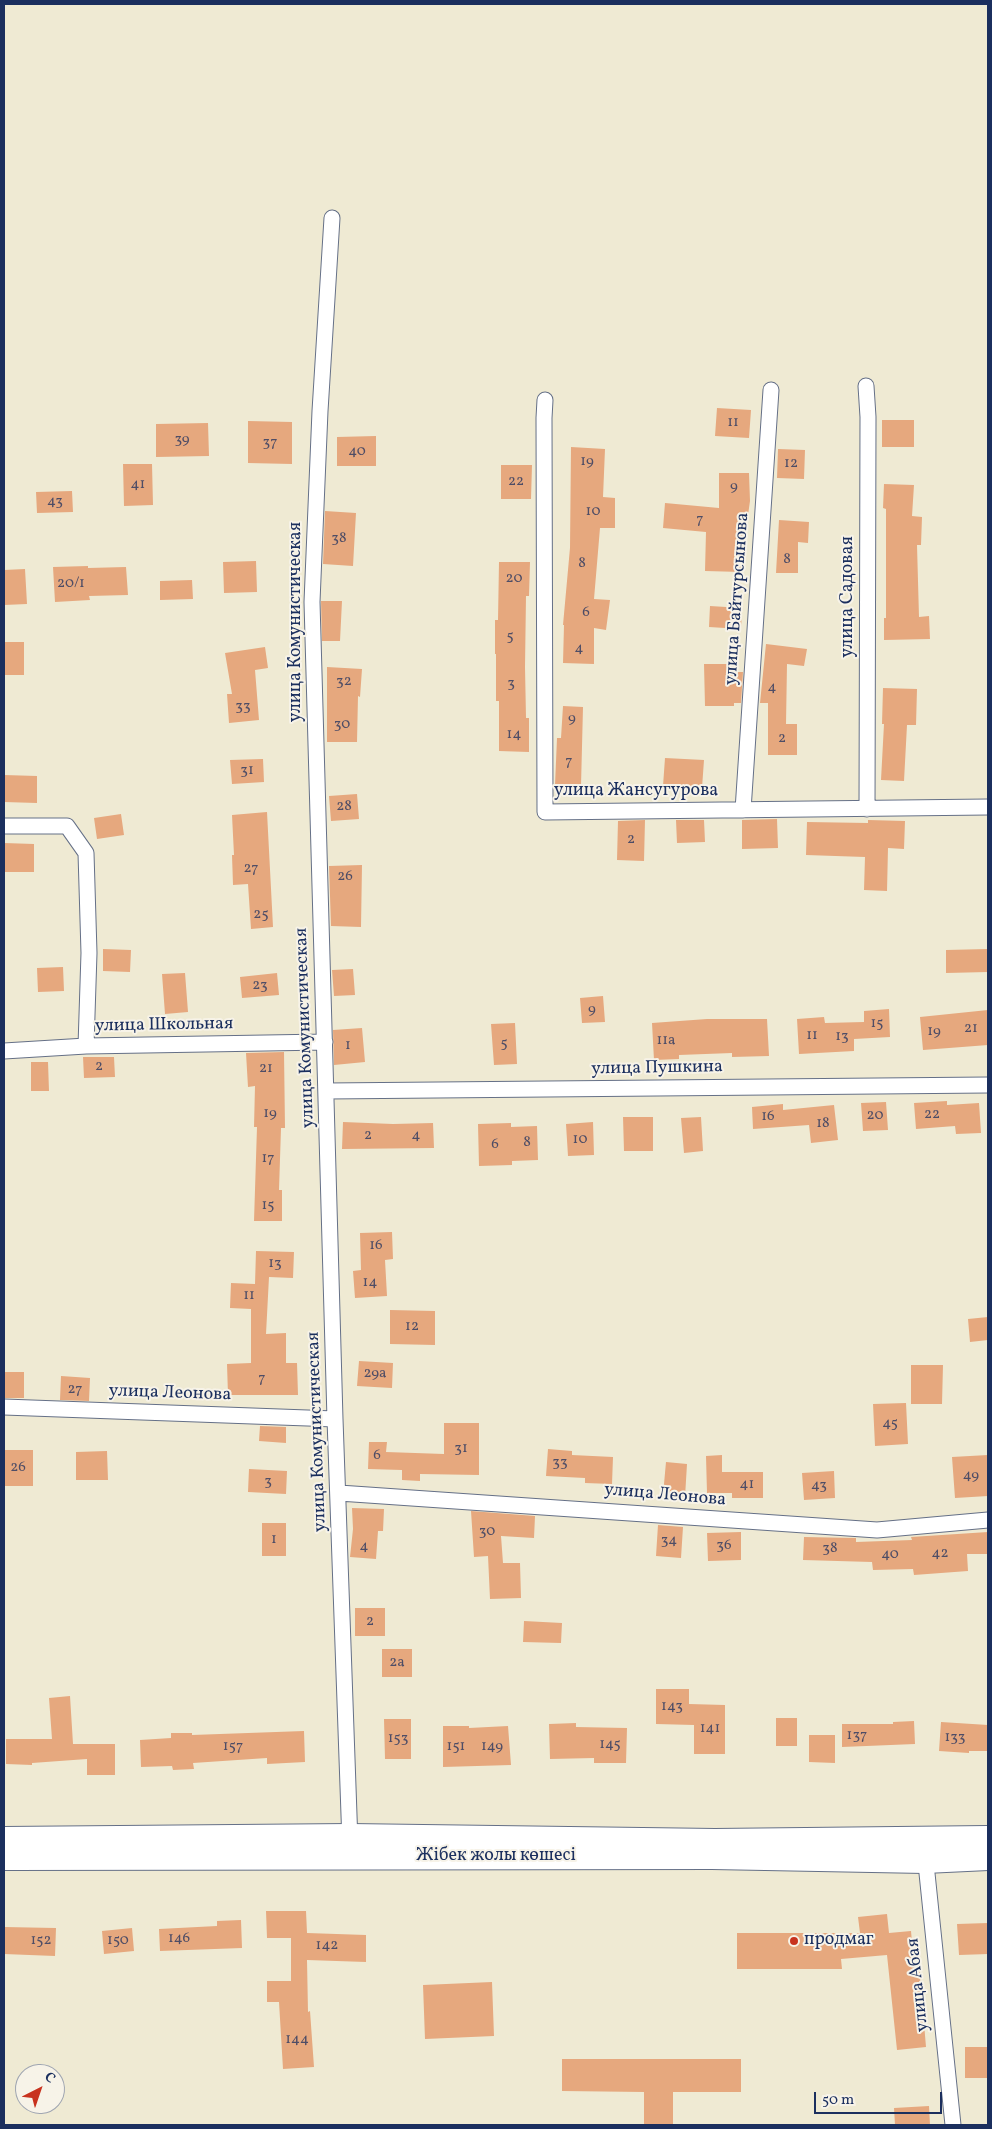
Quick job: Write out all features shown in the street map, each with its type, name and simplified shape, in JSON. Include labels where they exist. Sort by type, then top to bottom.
[{"type":"main road","name":"Жібек жолы көшесі","points":[[925,1851],[988,1838]]},
{"type":"main road","name":"Жібек жолы көшесі","points":[[4,1839],[712,1857],[925,1851],[988,1858]]},
{"type":"main road","name":"Жібек жолы көшесі","points":[[4,1858],[350,1847]]},
{"type":"street","name":"улица Комунистическая","points":[[332,218],[320,411],[312,602],[335,1419],[350,1847]]},
{"type":"street","name":"улица Садовая","points":[[866,386],[868,417],[867,809]]},
{"type":"street","name":"улица Байтурсынова","points":[[743,810],[771,390]]},
{"type":"street","name":"улица Жансугурова","points":[[545,400],[545,812],[988,807]]},
{"type":"street","points":[[4,826],[67,826],[86,853],[90,953],[86,1046]]},
{"type":"street","name":"улица Школьная","points":[[4,1051],[86,1046],[325,1042]]},
{"type":"street","name":"улица Пушкина","points":[[327,1091],[988,1085]]},
{"type":"street","name":"улица Леонова","points":[[4,1407],[335,1419]]},
{"type":"street","name":"улица Леонова","points":[[339,1493],[877,1530],[988,1520]]},
{"type":"street","name":"улица Абая","points":[[925,1851],[953,2125]]},
{"type":"building","points":[[717,408],[751,410],[749,438],[715,436]]},
{"type":"building","points":[[882,420],[914,420],[914,447],[882,447]]},
{"type":"building","points":[[248,421],[292,422],[292,464],[248,463]]},
{"type":"building","points":[[208,423],[209,456],[156,457],[156,424]]},
{"type":"building","points":[[376,436],[376,466],[337,466],[337,437]]},
{"type":"building","points":[[571,447],[605,449],[603,497],[615,498],[615,528],[600,528],[594,599],[610,600],[606,630],[594,628],[594,664],[563,663],[563,625],[570,548]]},
{"type":"building","points":[[778,449],[805,450],[804,479],[777,478]]},
{"type":"building","points":[[123,464],[152,464],[153,505],[124,506]]},
{"type":"building","points":[[501,465],[532,465],[531,499],[501,499]]},
{"type":"building","points":[[719,473],[749,473],[750,501],[745,536],[743,536],[742,572],[705,571],[706,532],[663,528],[665,503],[719,508]]},
{"type":"building","points":[[884,484],[914,485],[912,516],[922,517],[921,545],[917,545],[919,617],[929,616],[930,639],[884,640],[884,618],[886,618],[886,509],[883,508]]},
{"type":"building","points":[[72,491],[73,512],[37,513],[36,492]]},
{"type":"building","points":[[325,511],[356,513],[353,566],[323,564]]},
{"type":"building","points":[[779,520],[809,522],[808,543],[798,542],[798,573],[776,573]]},
{"type":"building","points":[[256,561],[257,592],[224,593],[223,562]]},
{"type":"building","points":[[499,562],[530,562],[529,596],[526,596],[525,667],[526,718],[529,718],[529,752],[499,751],[499,701],[496,701],[495,620],[498,620]]},
{"type":"building","points":[[88,566],[88,568],[126,567],[128,595],[89,596],[90,600],[55,602],[53,567]]},
{"type":"building","points":[[25,569],[27,604],[4,605],[4,570]]},
{"type":"building","points":[[192,580],[193,599],[160,600],[160,581]]},
{"type":"building","points":[[321,601],[342,601],[340,641],[322,641]]},
{"type":"building","points":[[710,606],[742,608],[741,629],[709,627]]},
{"type":"building","points":[[4,642],[24,642],[24,675],[4,675]]},
{"type":"building","points":[[766,644],[807,649],[804,666],[787,664],[786,724],[797,724],[797,755],[768,755],[768,703],[760,703]]},
{"type":"building","points":[[265,647],[268,668],[255,670],[259,720],[229,723],[227,694],[232,694],[225,653]]},
{"type":"building","points":[[704,664],[734,664],[734,672],[743,672],[741,703],[734,703],[734,706],[705,706]]},
{"type":"building","points":[[327,667],[362,669],[360,697],[358,696],[357,742],[327,742]]},
{"type":"building","points":[[883,688],[917,689],[916,725],[907,725],[904,781],[881,780],[884,724],[882,724]]},
{"type":"building","points":[[563,706],[583,707],[581,786],[555,785],[557,738],[561,738]]},
{"type":"building","points":[[665,758],[704,760],[702,788],[663,786]]},
{"type":"building","points":[[263,759],[264,782],[232,784],[230,760]]},
{"type":"building","points":[[4,775],[37,776],[37,803],[4,802]]},
{"type":"building","points":[[357,794],[359,819],[331,821],[329,796]]},
{"type":"building","points":[[267,812],[273,927],[251,929],[248,884],[233,885],[232,815]]},
{"type":"building","points":[[121,814],[124,835],[97,839],[94,818]]},
{"type":"building","points":[[777,819],[778,848],[742,849],[742,820]]},
{"type":"building","points":[[645,820],[644,861],[617,860],[618,821]]},
{"type":"building","points":[[676,820],[704,820],[705,842],[677,843]]},
{"type":"building","points":[[868,820],[905,821],[904,849],[888,848],[887,891],[864,890],[865,857],[806,855],[807,822],[868,823]]},
{"type":"building","points":[[4,843],[34,844],[34,872],[4,872]]},
{"type":"building","points":[[362,865],[361,927],[331,926],[329,866]]},
{"type":"building","points":[[103,949],[131,950],[130,972],[103,971]]},
{"type":"building","points":[[988,949],[988,972],[946,973],[946,950]]},
{"type":"building","points":[[63,967],[64,991],[38,992],[37,968]]},
{"type":"building","points":[[353,969],[355,995],[334,996],[332,970]]},
{"type":"building","points":[[185,973],[188,1012],[165,1014],[162,974]]},
{"type":"building","points":[[277,973],[279,995],[242,998],[240,977]]},
{"type":"building","points":[[603,996],[605,1022],[582,1023],[580,998]]},
{"type":"building","points":[[889,1009],[890,1037],[854,1039],[854,1051],[799,1054],[797,1019],[824,1017],[825,1023],[864,1022],[864,1011]]},
{"type":"building","points":[[988,1010],[988,1045],[923,1050],[920,1017]]},
{"type":"building","points":[[707,1019],[767,1019],[769,1056],[732,1057],[732,1053],[679,1055],[679,1059],[654,1060],[652,1023]]},
{"type":"building","points":[[515,1023],[517,1064],[494,1065],[491,1024]]},
{"type":"building","points":[[362,1028],[365,1062],[334,1065],[333,1030]]},
{"type":"building","points":[[284,1052],[285,1128],[281,1128],[279,1190],[282,1190],[282,1221],[254,1221],[257,1127],[254,1127],[255,1086],[248,1087],[246,1053]]},
{"type":"building","points":[[83,1057],[114,1057],[115,1077],[84,1078]]},
{"type":"building","points":[[31,1062],[48,1062],[49,1091],[31,1091]]},
{"type":"building","points":[[947,1101],[947,1105],[979,1103],[981,1133],[956,1134],[955,1126],[916,1129],[914,1103]]},
{"type":"building","points":[[886,1102],[888,1130],[863,1131],[861,1103]]},
{"type":"building","points":[[783,1104],[783,1110],[834,1105],[838,1140],[811,1143],[809,1125],[753,1129],[752,1107]]},
{"type":"building","points":[[623,1117],[653,1117],[653,1151],[624,1151]]},
{"type":"building","points":[[701,1117],[703,1151],[684,1153],[681,1118]]},
{"type":"building","points":[[343,1122],[433,1123],[434,1148],[342,1149]]},
{"type":"building","points":[[593,1122],[594,1155],[568,1156],[566,1124]]},
{"type":"building","points":[[511,1123],[511,1127],[537,1126],[538,1160],[512,1161],[512,1165],[479,1166],[478,1124]]},
{"type":"building","points":[[392,1232],[393,1259],[385,1260],[387,1296],[355,1298],[353,1271],[361,1270],[360,1233]]},
{"type":"building","points":[[256,1251],[294,1252],[293,1278],[269,1277],[266,1334],[286,1333],[286,1363],[297,1363],[298,1395],[228,1395],[227,1364],[251,1363],[251,1309],[230,1308],[231,1283],[255,1284]]},
{"type":"building","points":[[390,1310],[435,1311],[435,1345],[390,1344]]},
{"type":"building","points":[[988,1317],[988,1340],[970,1342],[968,1319]]},
{"type":"building","points":[[359,1361],[393,1363],[392,1388],[357,1386]]},
{"type":"building","points":[[911,1365],[943,1365],[942,1404],[911,1404]]},
{"type":"building","points":[[4,1372],[24,1372],[24,1398],[4,1398]]},
{"type":"building","points":[[61,1376],[90,1378],[89,1401],[60,1400]]},
{"type":"building","points":[[906,1403],[908,1444],[875,1446],[873,1404]]},
{"type":"building","points":[[444,1423],[479,1423],[479,1475],[420,1474],[420,1481],[402,1480],[402,1470],[368,1469],[369,1442],[387,1442],[386,1452],[444,1454]]},
{"type":"building","points":[[260,1426],[286,1427],[286,1443],[259,1441]]},
{"type":"building","points":[[548,1449],[572,1451],[572,1455],[613,1457],[612,1484],[585,1483],[585,1478],[546,1476]]},
{"type":"building","points":[[4,1450],[33,1450],[33,1486],[4,1486]]},
{"type":"building","points":[[107,1451],[108,1480],[76,1480],[76,1452]]},
{"type":"building","points":[[722,1455],[722,1472],[763,1472],[763,1498],[732,1498],[732,1493],[707,1493],[706,1456]]},
{"type":"building","points":[[988,1455],[988,1496],[955,1498],[952,1457]]},
{"type":"building","points":[[666,1462],[687,1464],[685,1497],[663,1495]]},
{"type":"building","points":[[249,1469],[287,1471],[286,1494],[248,1492]]},
{"type":"building","points":[[834,1471],[835,1498],[804,1500],[802,1473]]},
{"type":"building","points":[[352,1508],[384,1509],[383,1531],[378,1531],[376,1559],[350,1557],[353,1529]]},
{"type":"building","points":[[471,1511],[535,1516],[534,1538],[501,1536],[503,1563],[520,1563],[521,1598],[490,1599],[488,1556],[474,1557]]},
{"type":"building","points":[[262,1523],[286,1523],[286,1556],[262,1556]]},
{"type":"building","points":[[658,1525],[683,1527],[681,1558],[656,1556]]},
{"type":"building","points":[[741,1532],[741,1560],[708,1561],[707,1533]]},
{"type":"building","points":[[988,1532],[988,1554],[967,1554],[968,1571],[914,1575],[913,1569],[873,1570],[872,1562],[803,1560],[804,1537],[856,1538],[856,1542],[912,1540],[911,1537]]},
{"type":"building","points":[[355,1608],[385,1608],[385,1636],[355,1636]]},
{"type":"building","points":[[524,1621],[562,1623],[561,1643],[523,1642]]},
{"type":"building","points":[[382,1649],[412,1649],[412,1677],[382,1677]]},
{"type":"building","points":[[656,1689],[689,1689],[689,1704],[725,1705],[725,1754],[694,1754],[694,1725],[656,1724]]},
{"type":"building","points":[[70,1696],[73,1744],[115,1744],[115,1775],[87,1775],[87,1759],[32,1763],[32,1765],[6,1764],[6,1739],[52,1739],[49,1698]]},
{"type":"building","points":[[776,1718],[797,1718],[797,1746],[776,1746]]},
{"type":"building","points":[[384,1719],[411,1719],[411,1759],[385,1759]]},
{"type":"building","points":[[914,1721],[915,1744],[842,1747],[842,1724],[893,1724],[893,1722]]},
{"type":"building","points":[[941,1722],[988,1725],[988,1751],[969,1751],[969,1753],[939,1751]]},
{"type":"building","points":[[576,1723],[576,1727],[627,1728],[626,1763],[594,1763],[594,1758],[550,1759],[549,1724]]},
{"type":"building","points":[[443,1726],[469,1726],[469,1728],[508,1726],[511,1765],[443,1767]]},
{"type":"building","points":[[304,1731],[305,1762],[267,1764],[267,1758],[193,1763],[194,1769],[173,1770],[172,1766],[141,1767],[140,1740],[171,1738],[171,1733],[192,1733],[192,1735]]},
{"type":"building","points":[[809,1735],[835,1735],[835,1763],[809,1762]]},
{"type":"building","points":[[266,1911],[306,1911],[307,1933],[366,1935],[366,1962],[307,1960],[308,2012],[310,2011],[314,2067],[283,2069],[279,2002],[267,2002],[267,1981],[291,1981],[291,1938],[267,1938]]},
{"type":"building","points":[[887,1914],[889,1933],[911,1931],[914,1965],[919,1964],[926,2047],[897,2050],[887,1955],[841,1959],[842,1969],[737,1969],[737,1933],[860,1933],[858,1917]]},
{"type":"building","points":[[241,1920],[242,1948],[160,1951],[159,1929],[217,1926],[217,1921]]},
{"type":"building","points":[[988,1923],[988,1954],[959,1955],[957,1924]]},
{"type":"building","points":[[4,1927],[56,1928],[55,1956],[4,1954]]},
{"type":"building","points":[[132,1928],[134,1951],[104,1954],[102,1931]]},
{"type":"building","points":[[492,1982],[494,2036],[425,2039],[423,1985]]},
{"type":"building","points":[[965,2047],[988,2047],[988,2078],[965,2078]]},
{"type":"building","points":[[562,2059],[741,2059],[741,2092],[673,2092],[673,2125],[644,2125],[644,2092],[562,2091]]},
{"type":"building","points":[[929,2106],[930,2125],[895,2125],[894,2108]]},
{"type":"place","name":"продмаг","points":[[794,1941]]}]
